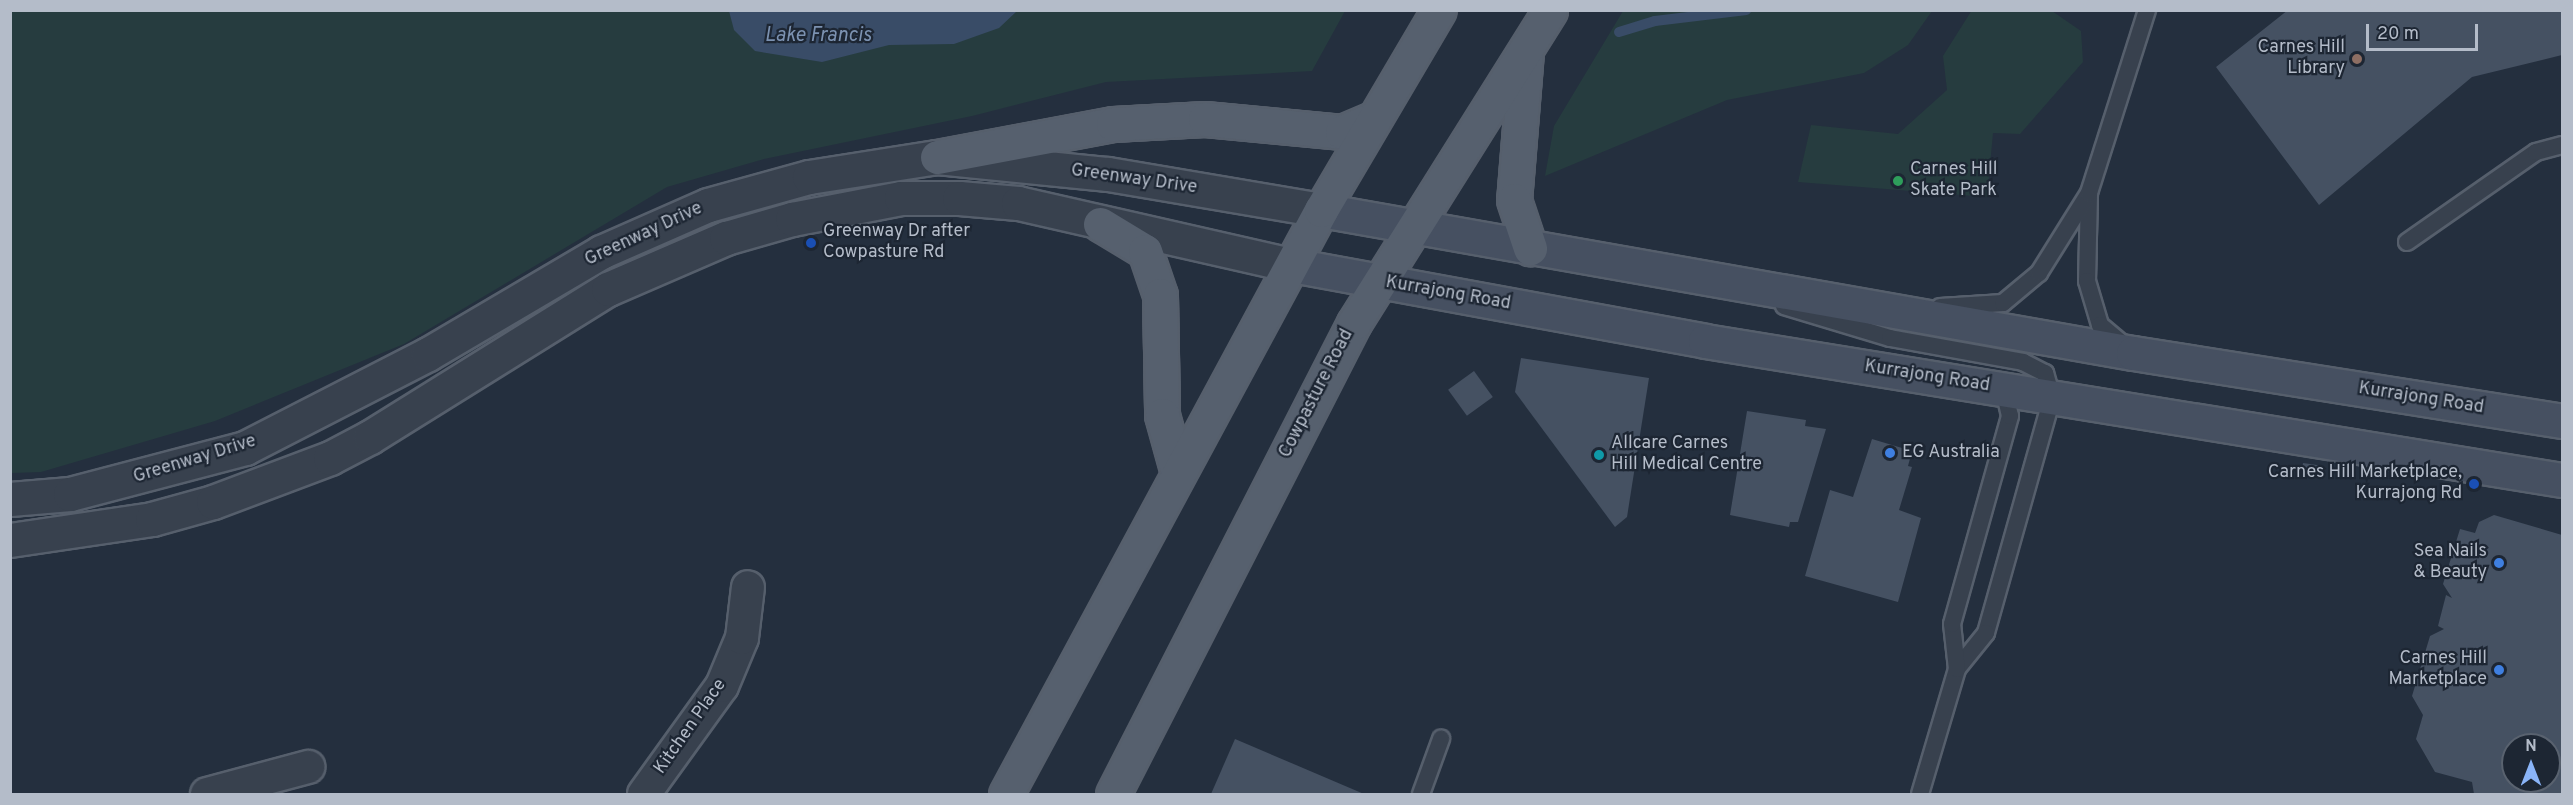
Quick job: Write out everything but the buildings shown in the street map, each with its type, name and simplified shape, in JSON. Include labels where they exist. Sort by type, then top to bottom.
[{"type":"main road","points":[[1006,795],[1321,210],[1439,10]]},
{"type":"main road","name":"Cowpasture Road","points":[[1113,795],[1172,674],[1378,281],[1550,10]]},
{"type":"main road","points":[[1527,47],[1514,200],[1530,248]]},
{"type":"main road","points":[[937,157],[1113,124],[1205,119],[1342,132],[1373,119]]},
{"type":"main road","name":"Kurrajong Road","points":[[1321,210],[2133,353],[2562,421]]},
{"type":"main road","points":[[1100,224],[1144,251],[1160,295],[1162,415],[1178,473]]},
{"type":"main road","name":"Kurrajong Road","points":[[1292,265],[1706,341],[2562,480]]},
{"type":"street","name":"Greenway Drive","points":[[10,500],[81,491],[245,448],[428,354],[601,252],[708,205],[818,175],[937,157],[1108,174],[1321,210]]},
{"type":"street","name":"Greenway Drive","points":[[10,540],[152,519],[223,499],[330,458],[370,437],[609,289],[726,238],[792,219],[901,198],[959,198],[1018,204],[1292,265]]},
{"type":"street","name":"Kitchen Place","points":[[644,795],[722,686],[742,638],[748,587]]},
{"type":"street","points":[[207,795],[309,767]]},
{"type":"lane","points":[[1852,303],[1953,307],[2003,303],[2039,273],[2089,193],[2147,10]]},
{"type":"lane","points":[[2407,242],[2536,152],[2562,144]]},
{"type":"lane","points":[[2089,193],[2087,281],[2100,325],[2133,353]]},
{"type":"lane","points":[[1685,275],[1890,338],[2023,362],[2045,373],[2052,398],[1986,633],[1957,669],[1920,795]]},
{"type":"lane","points":[[1957,669],[1952,624],[2010,416],[2004,389]]},
{"type":"lane","points":[[1421,795],[1441,739]]},
{"type":"green space","points":[[1972,10],[2052,11],[2081,31],[2083,62],[2020,134],[1993,133],[1987,197],[1798,182],[1811,125],[1898,134],[1947,90],[1943,56]]},
{"type":"green space","points":[[10,11],[1345,11],[1312,71],[1106,82],[972,116],[764,159],[667,187],[404,344],[215,421],[41,472],[11,473]]},
{"type":"green space","points":[[1623,11],[1932,11],[1908,45],[1864,73],[1727,100],[1545,176],[1554,126]]},
{"type":"water","name":"Lake Francis","points":[[729,10],[1017,11],[999,28],[954,44],[889,45],[822,62],[755,51],[734,30]]},
{"type":"waterway","points":[[1619,32],[1655,21],[1746,10]]},
{"type":"place","name":"Carnes Hill Library","points":[[2357,59]]},
{"type":"place","name":"Carnes Hill Skate Park","points":[[1898,181]]},
{"type":"place","name":"Greenway Dr after Cowpasture Rd","points":[[811,243]]},
{"type":"place","name":"EG Australia","points":[[1890,453]]},
{"type":"place","name":"Allcare Carnes Hill Medical Centre","points":[[1599,455]]},
{"type":"place","name":"Carnes Hill Marketplace, Kurrajong Rd","points":[[2474,484]]},
{"type":"place","name":"Sea Nails & Beauty","points":[[2499,563]]},
{"type":"place","name":"Carnes Hill Marketplace","points":[[2499,670]]}]
